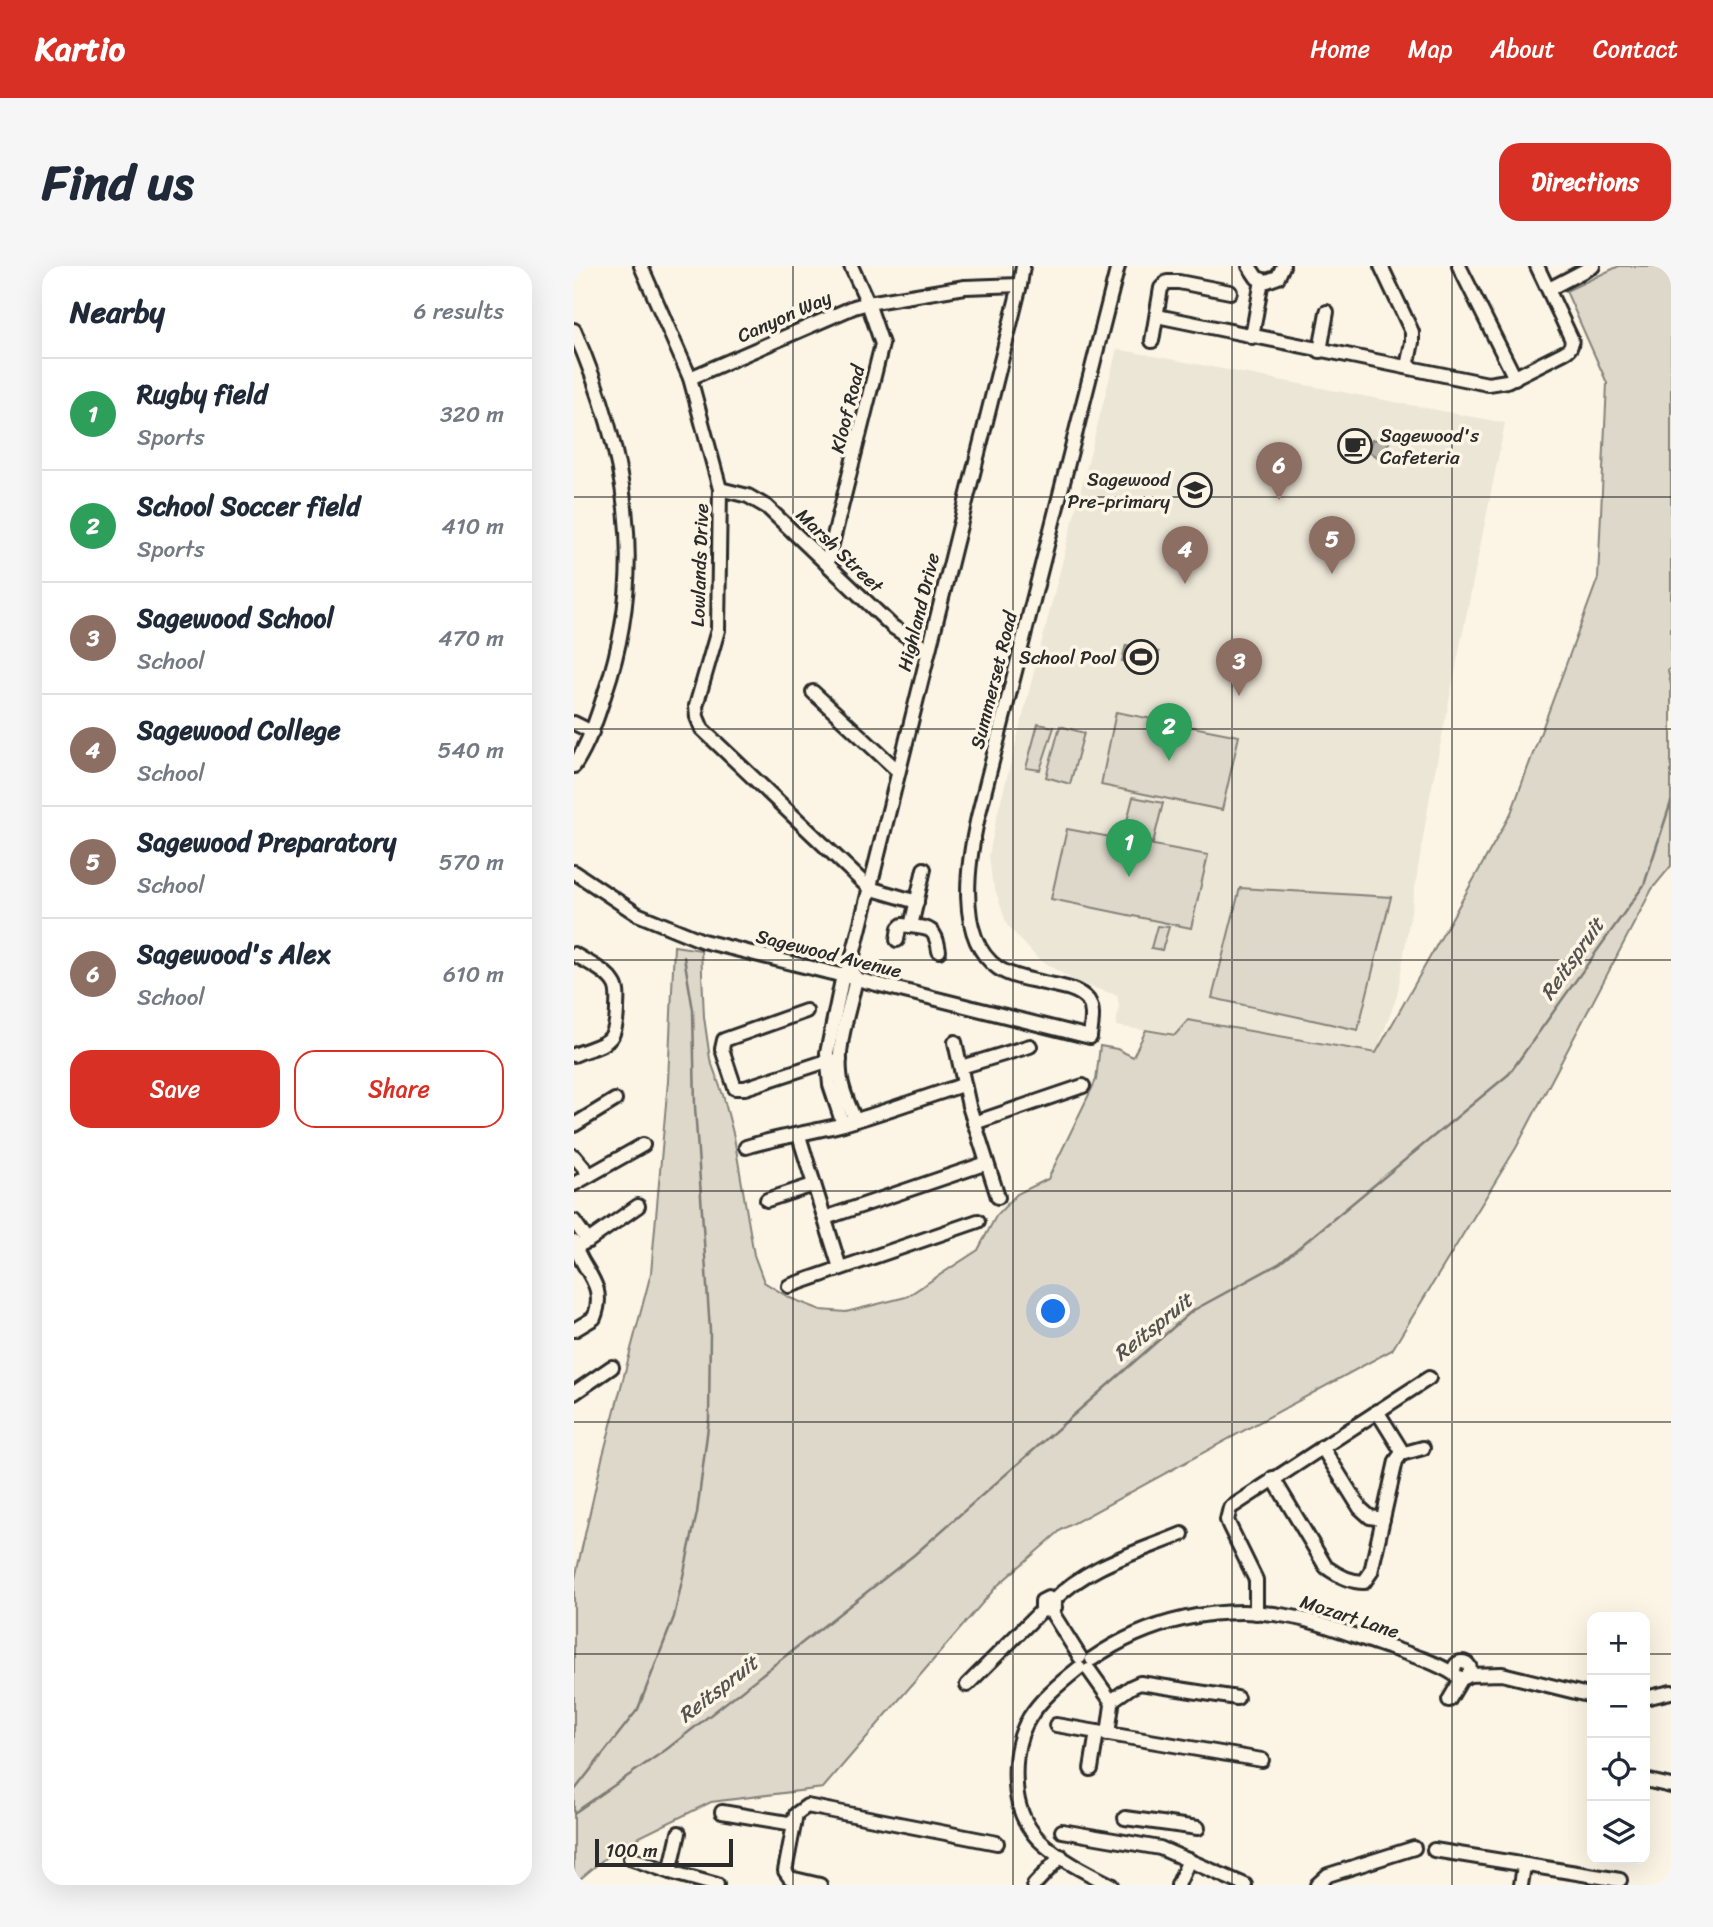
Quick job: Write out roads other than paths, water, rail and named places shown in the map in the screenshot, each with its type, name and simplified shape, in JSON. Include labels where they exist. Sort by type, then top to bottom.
[{"type":"street","name":"Lowlands Drive","points":[[641,266],[690,378],[720,489],[718,630],[699,691],[697,717],[702,729],[869,888]]},
{"type":"street","name":"Kloof Road","points":[[827,564],[882,344],[868,303],[851,266]]},
{"type":"street","name":"Highland Drive","points":[[849,1122],[829,1037],[850,974],[1023,266]]},
{"type":"street","name":"Summerset Road","points":[[1090,1037],[1091,1007],[1082,994],[1012,975],[988,960],[972,928],[970,872],[978,817],[1118,266]]},
{"type":"street","points":[[1250,266],[1254,275],[1262,280],[1278,277],[1283,266]]},
{"type":"street","points":[[1381,266],[1412,332],[1407,367]]},
{"type":"street","points":[[1459,266],[1515,377]]},
{"type":"street","points":[[1157,316],[1488,384],[1500,383],[1569,350],[1572,344],[1549,289],[1536,266]]},
{"type":"street","points":[[1549,289],[1593,266]]},
{"type":"street","points":[[1252,337],[1262,280]]},
{"type":"street","points":[[1152,341],[1161,288],[1167,282],[1230,292]]},
{"type":"street","name":"Canyon Way","points":[[690,378],[853,307],[965,288],[1020,285]]},
{"type":"street","points":[[1320,351],[1327,312]]},
{"type":"street","points":[[574,330],[588,363],[618,460],[627,510],[628,586],[622,635],[593,732],[574,766]]},
{"type":"street","name":"Marsh Street","points":[[720,489],[759,501],[893,627],[929,650]]},
{"type":"street","points":[[813,692],[898,771]]},
{"type":"street","points":[[574,723],[593,732]]},
{"type":"street","points":[[911,926],[924,869]]},
{"type":"street","name":"Sagewood Avenue","points":[[574,872],[638,914],[718,946],[850,974],[1090,1037]]},
{"type":"street","points":[[869,888],[917,902]]},
{"type":"street","points":[[897,940],[901,925],[935,932],[939,951]]},
{"type":"street","points":[[574,954],[613,980],[618,994],[614,1035],[607,1042],[574,1055]]},
{"type":"street","points":[[806,1011],[724,1040],[722,1049],[734,1086],[745,1088],[833,1061]]},
{"type":"street","points":[[955,1042],[963,1085],[998,1197]]},
{"type":"street","points":[[961,1067],[1030,1046]]},
{"type":"street","points":[[746,1147],[785,1135],[799,1136],[849,1122],[963,1085]]},
{"type":"street","points":[[974,1122],[1083,1086]]},
{"type":"street","points":[[574,1125],[615,1100]]},
{"type":"street","points":[[799,1136],[840,1268]]},
{"type":"street","points":[[574,1184],[643,1145]]},
{"type":"street","points":[[574,1156],[590,1175]]},
{"type":"street","points":[[825,1218],[987,1163]]},
{"type":"street","points":[[767,1200],[813,1185]]},
{"type":"street","points":[[578,1248],[638,1206]]},
{"type":"street","points":[[574,1221],[578,1248],[595,1280],[597,1308],[594,1318],[574,1330]]},
{"type":"street","points":[[789,1286],[978,1221]]},
{"type":"street","points":[[574,1393],[612,1367]]},
{"type":"street","points":[[1256,1614],[1256,1580],[1229,1525],[1228,1513],[1234,1503],[1429,1378]]},
{"type":"street","points":[[1377,1411],[1403,1453]]},
{"type":"street","points":[[1322,1447],[1360,1508],[1370,1517],[1383,1519]]},
{"type":"street","points":[[1273,1478],[1326,1567],[1333,1573],[1356,1582],[1364,1582],[1371,1572],[1396,1461],[1403,1453],[1423,1448]]},
{"type":"street","points":[[967,1685],[1049,1607],[1065,1588],[1093,1571],[1182,1534]]},
{"type":"street","points":[[1049,1607],[1111,1700],[1112,1711],[1091,1769]]},
{"type":"street","name":"Mozart Lane","points":[[1111,1885],[1061,1856],[1038,1839],[1023,1816],[1016,1795],[1015,1750],[1028,1717],[1057,1686],[1085,1663],[1147,1628],[1172,1620],[1214,1614],[1279,1614],[1437,1664],[1465,1667]]},
{"type":"street","points":[[1450,1696],[1465,1667],[1587,1695]]},
{"type":"street","points":[[1111,1700],[1140,1684],[1237,1698]]},
{"type":"street","points":[[1650,1697],[1671,1692]]},
{"type":"street","points":[[1056,1725],[1262,1760]]},
{"type":"street","points":[[1650,1781],[1671,1786]]},
{"type":"street","points":[[820,1885],[790,1878],[785,1871],[796,1814],[807,1806],[997,1843]]},
{"type":"street","points":[[722,1812],[794,1824]]},
{"type":"street","points":[[1125,1818],[1198,1828]]},
{"type":"street","points":[[1160,1848],[1165,1825]]},
{"type":"street","points":[[1062,1831],[1160,1848],[1245,1885]]},
{"type":"street","points":[[670,1872],[679,1833]]},
{"type":"street","points":[[1317,1885],[1328,1875],[1413,1848]]},
{"type":"street","points":[[1434,1850],[1620,1880]]},
{"type":"street","points":[[1034,1885],[1061,1856]]},
{"type":"street","points":[[630,1858],[717,1885]]},
{"type":"street","points":[[1178,1885],[1189,1860]]},
{"type":"street","points":[[1521,1885],[1524,1866]]},
{"type":"waterway","name":"Reitspruit","points":[[574,1813],[667,1749],[914,1555],[1192,1311],[1280,1263],[1509,1074],[1644,885],[1671,802]]},
{"type":"waterway","points":[[574,1791],[638,1709],[674,1617],[697,1513],[709,1419],[710,1331],[695,1107],[693,1010],[684,957]]},
{"type":"place","name":"Sagewood's Cafeteria","points":[[1355,446]]},
{"type":"place","name":"Sagewood Pre-primary","points":[[1195,490]]},
{"type":"place","name":"Sagewood's Alex","points":[[1279,500]]},
{"type":"place","name":"Sagewood Preparatory","points":[[1332,574]]},
{"type":"place","name":"Sagewood College","points":[[1185,584]]},
{"type":"place","name":"School Pool","points":[[1141,657]]},
{"type":"place","name":"Sagewood School","points":[[1239,696]]},
{"type":"place","name":"School Soccer field","points":[[1169,761]]},
{"type":"place","name":"Rugby field","points":[[1129,877]]}]
